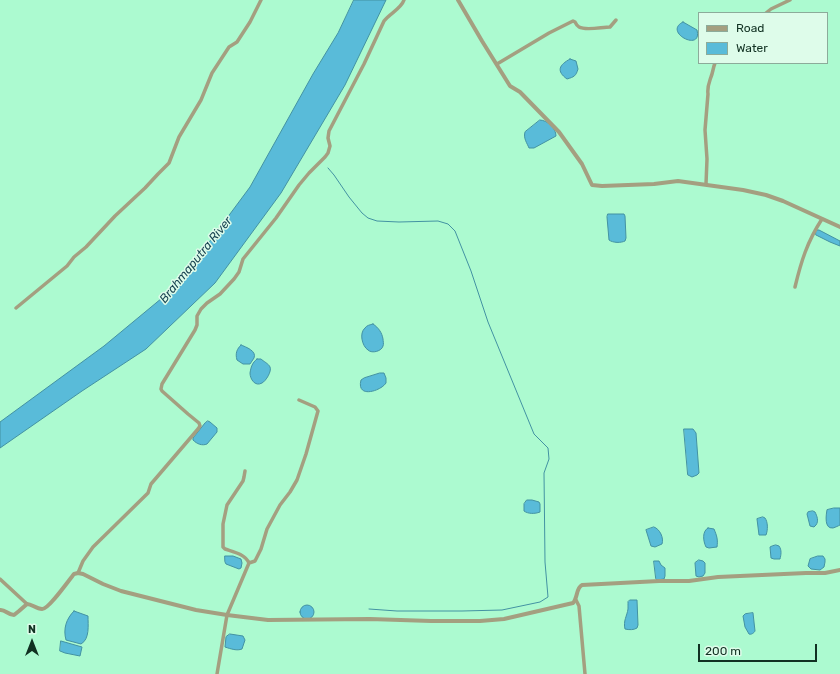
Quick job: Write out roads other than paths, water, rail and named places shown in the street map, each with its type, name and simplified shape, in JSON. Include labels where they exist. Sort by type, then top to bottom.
[{"type":"street","points":[[16,308],[67,266],[74,257],[86,248],[115,216],[169,164],[179,137],[201,100],[212,74],[230,47],[238,42],[261,0]]},
{"type":"street","points":[[78,573],[83,561],[93,547],[148,493],[151,484],[200,426],[199,423],[162,391],[162,384],[195,330],[197,325],[197,316],[201,309],[220,294],[234,279],[239,272],[243,259],[276,218],[299,185],[328,153],[330,146],[328,138],[329,131],[384,21],[403,4],[404,0]]},
{"type":"street","points":[[458,0],[510,86],[520,92],[559,132],[582,164],[592,185],[654,184],[678,181],[743,190],[766,195],[783,201],[840,227]]},
{"type":"street","points":[[767,12],[770,9],[790,0]]},
{"type":"street","points":[[497,64],[573,21],[580,28],[588,29],[610,27],[616,20]]},
{"type":"street","points":[[706,184],[707,90],[715,64]]},
{"type":"street","points":[[795,287],[804,254],[815,229],[822,220]]},
{"type":"street","points":[[217,674],[227,615],[249,563],[255,561],[258,556],[267,530],[280,505],[297,480],[306,454],[318,411],[315,407],[298,400]]},
{"type":"street","points":[[245,471],[243,481],[227,506],[223,524],[223,547],[243,556],[249,563]]},
{"type":"street","points":[[585,674],[579,606],[576,600],[578,588],[582,585],[689,581],[718,577],[826,573],[840,570]]},
{"type":"street","points":[[0,579],[27,604],[42,610],[52,602],[74,574],[78,573],[87,575],[103,584],[137,595],[196,610],[268,620],[370,619],[431,622],[480,621],[504,619],[534,613],[573,603],[576,600]]},
{"type":"street","points":[[0,610],[14,615],[27,604]]},
{"type":"water","name":"Brahmaputra River","points":[[354,0],[386,0],[345,85],[281,193],[215,283],[146,349],[0,448],[0,422],[104,346],[162,298],[204,249],[250,187],[313,74],[338,33]]},
{"type":"water","points":[[683,22],[697,30],[697,37],[694,40],[684,38],[677,31],[678,26]]},
{"type":"water","points":[[570,59],[576,61],[578,69],[574,76],[567,79],[561,73],[560,68]]},
{"type":"water","points":[[540,120],[543,120],[551,125],[556,133],[556,136],[534,148],[529,148],[525,138],[525,132]]},
{"type":"water","points":[[608,214],[624,214],[625,241],[613,242],[609,240]]},
{"type":"water","points":[[816,230],[819,230],[840,241],[840,246],[816,235]]},
{"type":"water","points":[[373,324],[377,327],[383,337],[382,348],[379,351],[374,352],[366,348],[363,343],[362,336],[363,330],[369,325]]},
{"type":"water","points":[[241,345],[254,353],[255,356],[250,364],[243,364],[237,360],[237,351]]},
{"type":"water","points":[[257,359],[261,359],[270,367],[267,378],[264,382],[259,384],[253,382],[250,375],[252,365]]},
{"type":"water","points":[[384,373],[386,378],[386,383],[383,386],[370,392],[362,390],[360,386],[361,380]]},
{"type":"water","points":[[208,421],[217,428],[217,432],[207,444],[198,444],[193,440],[193,438]]},
{"type":"water","points":[[684,429],[693,429],[696,433],[699,473],[692,477],[688,475]]},
{"type":"water","points":[[527,500],[539,502],[540,512],[527,513],[524,511],[524,504]]},
{"type":"water","points":[[840,508],[840,525],[830,528],[826,521],[827,510]]},
{"type":"water","points":[[808,512],[815,512],[818,520],[814,527],[810,526],[807,514]]},
{"type":"water","points":[[763,517],[767,522],[767,533],[766,535],[759,535],[757,519]]},
{"type":"water","points":[[654,527],[660,532],[662,537],[662,544],[655,547],[651,546],[646,530]]},
{"type":"water","points":[[706,529],[714,529],[717,538],[717,547],[706,547],[704,536]]},
{"type":"water","points":[[776,545],[781,549],[780,559],[771,558],[770,547]]},
{"type":"water","points":[[225,556],[233,556],[241,559],[241,568],[239,569],[226,564]]},
{"type":"water","points":[[823,556],[825,559],[824,567],[820,570],[811,569],[808,566],[810,559]]},
{"type":"water","points":[[699,560],[705,563],[705,573],[703,576],[699,577],[696,576],[695,563]]},
{"type":"water","points":[[654,561],[659,561],[665,568],[664,579],[656,579]]},
{"type":"water","points":[[630,600],[637,600],[638,625],[637,628],[631,630],[625,629],[628,602]]},
{"type":"water","points":[[307,605],[312,607],[314,612],[312,617],[307,619],[302,617],[300,612],[302,607]]},
{"type":"water","points":[[74,611],[88,616],[86,639],[81,644],[66,640],[66,624]]},
{"type":"water","points":[[753,613],[755,631],[752,634],[749,634],[745,627],[743,616],[745,614]]},
{"type":"water","points":[[230,634],[243,636],[245,640],[242,649],[236,650],[225,647],[226,637]]},
{"type":"water","points":[[61,641],[82,647],[80,656],[60,651]]},
{"type":"waterway","points":[[328,168],[349,197],[368,218],[377,221],[399,222],[438,221],[448,224],[455,231],[471,271],[488,322],[534,434],[548,448],[549,459],[544,473],[545,562],[548,597],[540,602],[502,610],[397,611],[369,609]]}]
